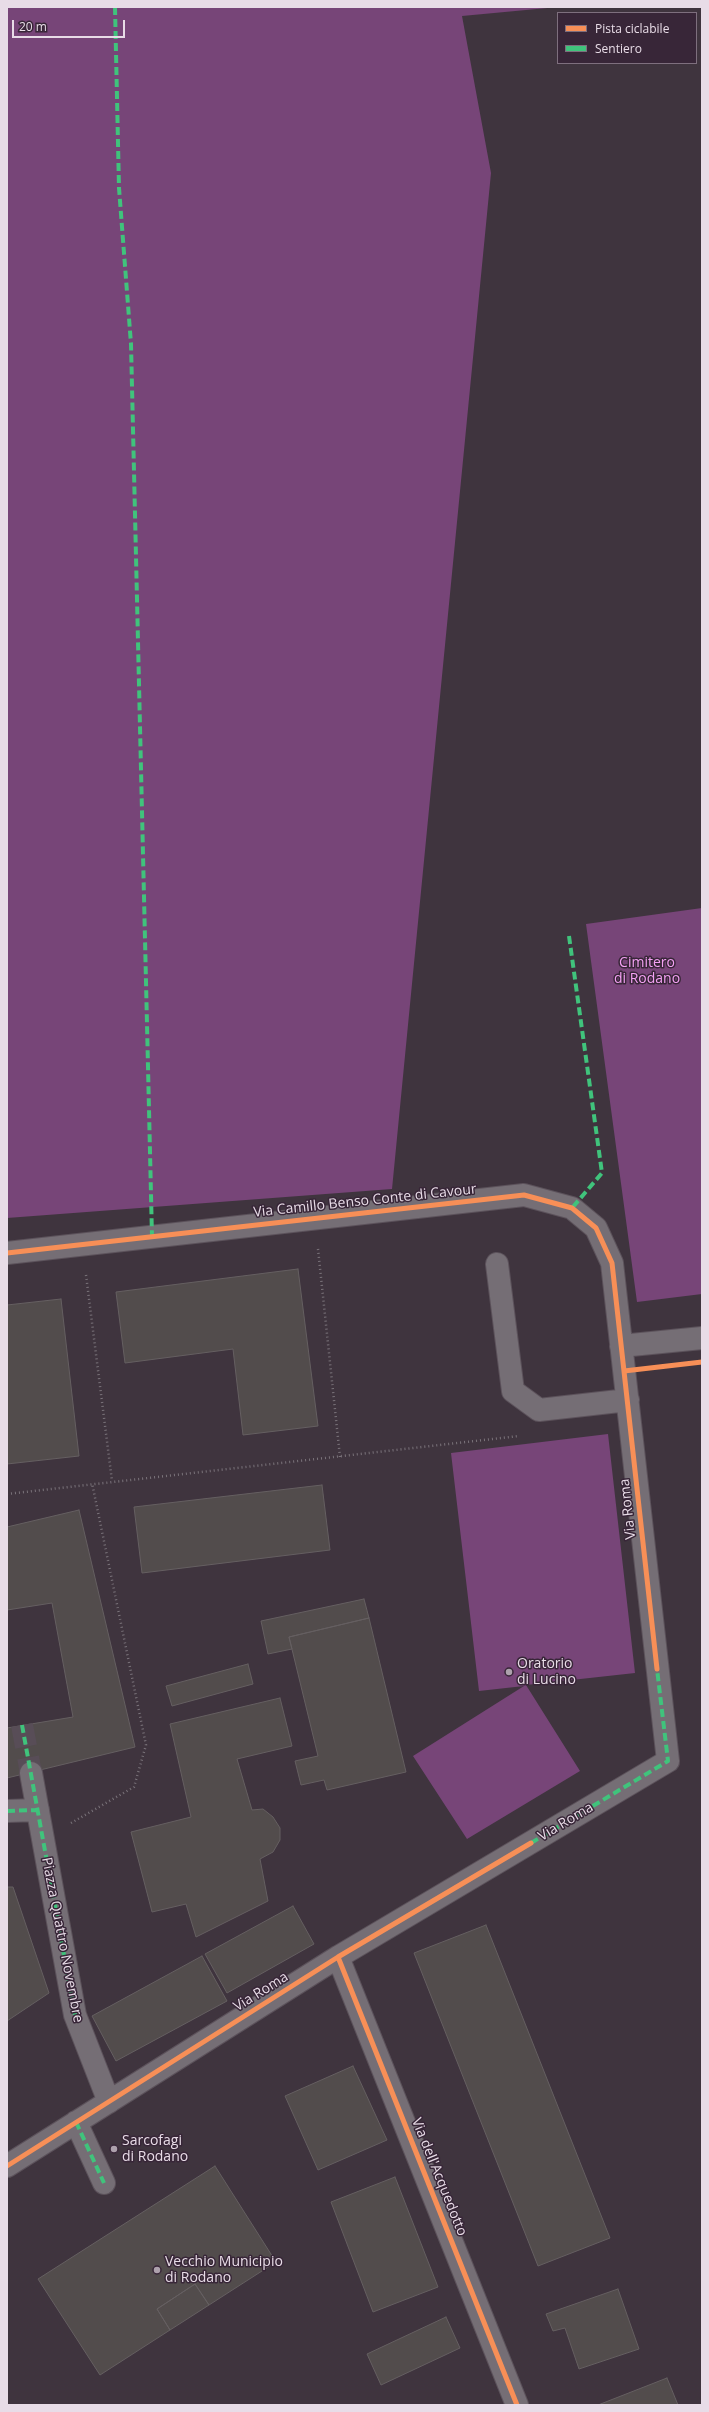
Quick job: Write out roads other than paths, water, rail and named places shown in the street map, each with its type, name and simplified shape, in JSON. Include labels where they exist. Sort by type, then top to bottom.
[{"type":"street","name":"Via Camillo Benso Conte di Cavour","points":[[7,1253],[524,1195],[572,1208],[596,1228],[612,1263],[621,1346]]},
{"type":"street","points":[[497,1264],[513,1391],[539,1410],[628,1400]]},
{"type":"street","points":[[621,1346],[702,1338]]},
{"type":"street","name":"Via Roma","points":[[7,2166],[338,1958],[668,1761],[621,1346]]},
{"type":"street","name":"Piazza Quattro Novembre","points":[[30,1773],[75,2015],[109,2102]]},
{"type":"street","points":[[7,1811],[38,1810]]},
{"type":"street","name":"Via dell'Acquedotto","points":[[338,1958],[517,2405]]},
{"type":"street","points":[[76,2122],[104,2183]]},
{"type":"tunnel","points":[[22,1725],[31,1773]]},
{"type":"place","name":"Oratorio di Lucino","points":[[509,1672]]},
{"type":"place","name":"Sarcofagi di Rodano","points":[[114,2149]]},
{"type":"place","name":"Vecchio Municipio di Rodano","points":[[157,2270]]},
{"type":"park label","name":"Cimitero di Rodano","points":[[647,972]]}]
